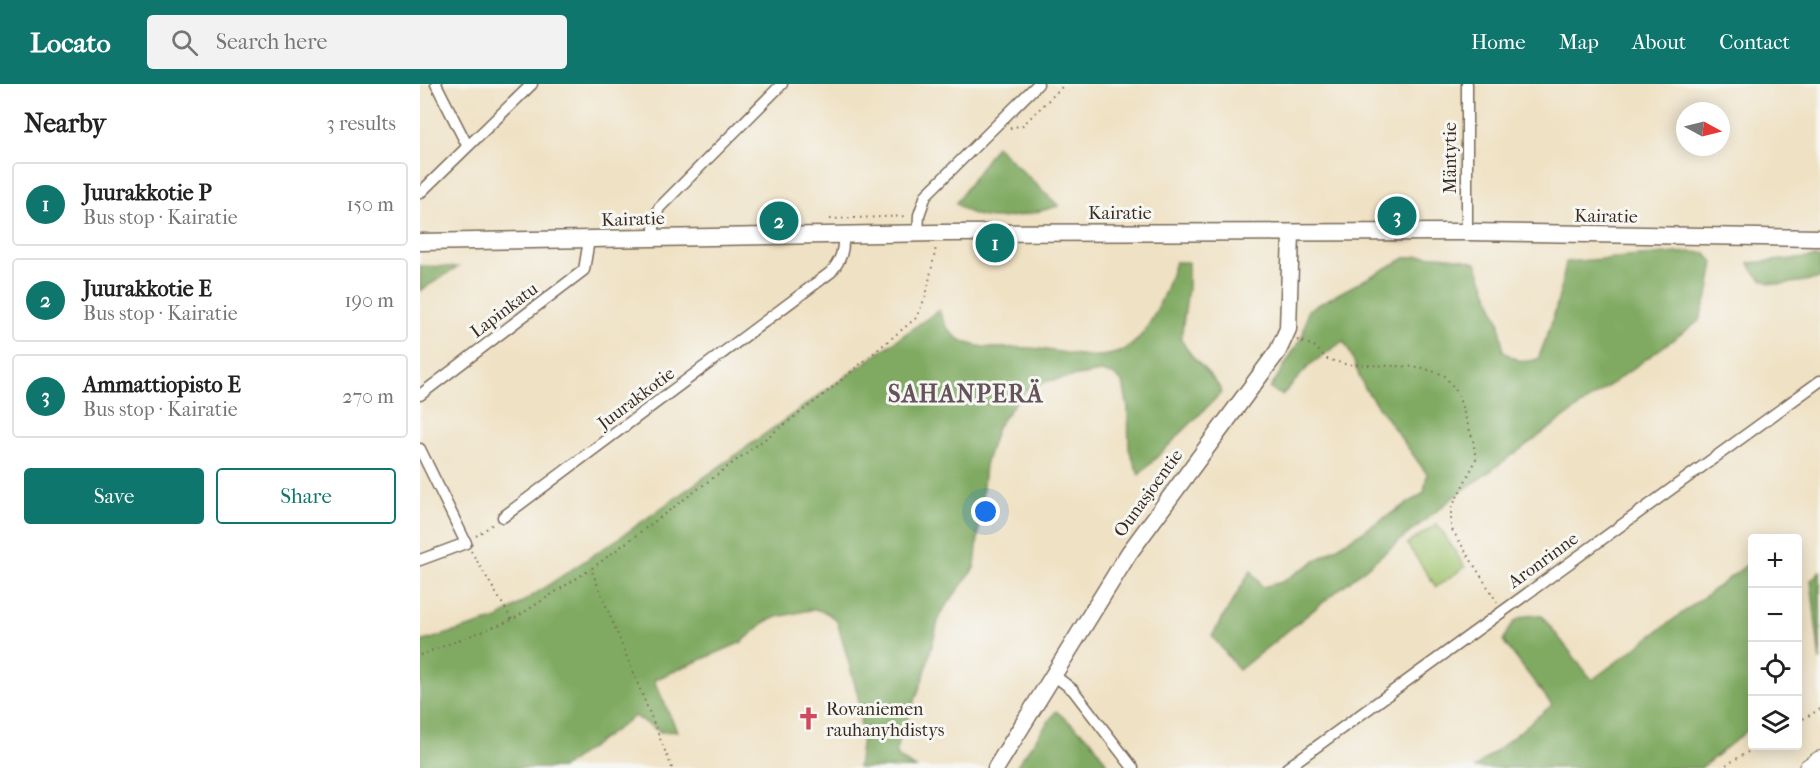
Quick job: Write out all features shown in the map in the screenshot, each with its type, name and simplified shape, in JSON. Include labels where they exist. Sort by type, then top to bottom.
[{"type":"main road","name":"Kairatie","points":[[420,242],[937,233],[1467,232],[1820,238]]},
{"type":"main road","name":"Ounasjoentie","points":[[996,768],[1156,513],[1278,351],[1288,329],[1291,233]]},
{"type":"main road","points":[[1808,768],[1820,760]]},
{"type":"street","points":[[436,84],[467,145]]},
{"type":"street","points":[[420,193],[532,84]]},
{"type":"street","points":[[654,237],[654,223],[659,208],[782,84]]},
{"type":"street","points":[[918,234],[919,215],[926,195],[1038,84]]},
{"type":"street","name":"Mäntytie","points":[[1467,84],[1467,232]]},
{"type":"street","name":"Juurakkotie","points":[[503,517],[831,272],[840,262],[844,250],[843,235]]},
{"type":"street","name":"Lapinkatu","points":[[420,395],[584,270],[590,240]]},
{"type":"street","name":"Aronrinne","points":[[1287,768],[1820,381]]},
{"type":"street","points":[[420,449],[466,543],[420,560]]},
{"type":"street","points":[[1055,676],[1073,690],[1133,768]]},
{"type":"path","points":[[1003,135],[1010,128],[1023,125],[1065,84]]},
{"type":"path","points":[[420,655],[512,620],[591,568],[817,400],[916,318],[932,274],[937,233]]},
{"type":"path","points":[[1294,339],[1314,346],[1327,359],[1345,364],[1420,367],[1444,375],[1457,392],[1473,440],[1476,460],[1451,508],[1452,528],[1503,610]]},
{"type":"path","points":[[503,517],[466,543],[512,620]]},
{"type":"path","points":[[591,568],[672,768]]},
{"type":"path","points":[[1802,719],[1820,709]]},
{"type":"path","points":[[1721,768],[1751,750]]},
{"type":"green space","points":[[996,146],[1059,206],[1019,216],[992,218],[967,211],[956,203]]},
{"type":"green space","points":[[1690,252],[1705,253],[1714,263],[1709,291],[1699,321],[1454,497],[1239,670],[1212,636],[1251,570],[1262,587],[1282,582],[1424,493],[1427,474],[1366,390],[1343,341],[1311,364],[1282,395],[1270,389],[1303,335],[1308,310],[1405,258],[1432,256],[1468,261],[1476,263],[1500,324],[1503,351],[1512,357],[1528,361],[1538,359],[1551,323],[1566,262]]},
{"type":"green space","points":[[1820,258],[1820,279],[1789,284],[1762,280],[1749,263]]},
{"type":"green space","points":[[1175,262],[1188,262],[1188,288],[1181,339],[1190,354],[1213,378],[1222,392],[1139,475],[1129,449],[1128,408],[1123,383],[1114,375],[1101,372],[1048,381],[1029,388],[1020,396],[997,427],[985,465],[975,567],[940,614],[924,676],[896,750],[899,758],[916,768],[858,768],[862,737],[858,696],[837,621],[827,613],[815,609],[777,617],[765,622],[742,642],[654,680],[677,731],[661,732],[635,716],[562,768],[420,768],[420,642],[497,619],[619,538],[939,310],[951,332],[958,339],[971,344],[988,348],[1042,349],[1088,356],[1111,354],[1132,345],[1141,336],[1156,312]]},
{"type":"green space","points":[[420,266],[458,267],[420,291]]},
{"type":"green space","points":[[1437,524],[1465,567],[1436,587],[1407,544]]},
{"type":"green space","points":[[1748,564],[1748,730],[1701,768],[1475,768],[1552,705],[1503,641],[1517,620],[1534,615],[1542,616],[1592,680]]},
{"type":"green space","points":[[1820,571],[1820,661],[1811,580]]},
{"type":"green space","points":[[1056,711],[1091,740],[1110,768],[1015,768]]},
{"type":"place","name":"Ammattiopisto E","points":[[1397,216]]},
{"type":"place","name":"Juurakkotie E","points":[[779,221]]},
{"type":"place","name":"Juurakkotie P","points":[[995,243]]},
{"type":"place","name":"Rovaniemen rauhanyhdistys","points":[[808,719]]},
{"type":"district","name":"SAHANPERÄ","points":[[966,394]]}]
